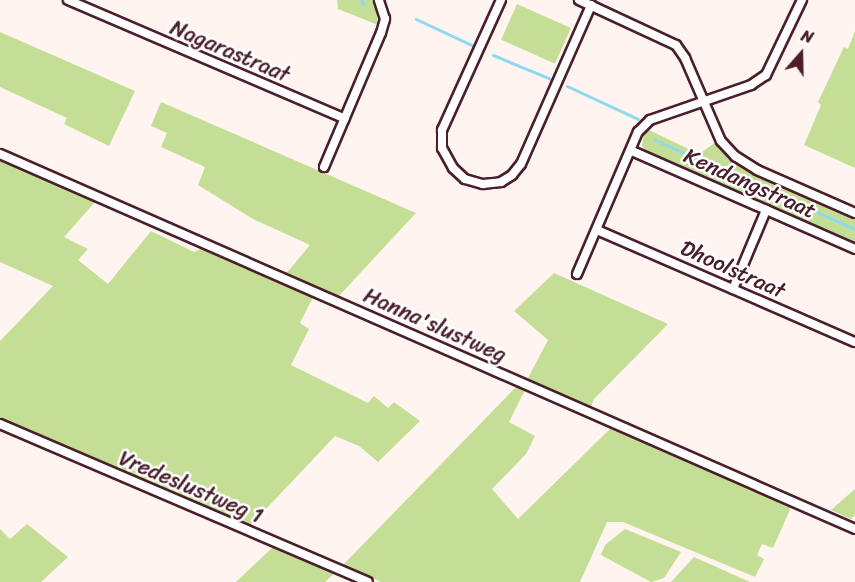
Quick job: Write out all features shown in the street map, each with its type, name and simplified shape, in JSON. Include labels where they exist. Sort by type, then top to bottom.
[{"type":"street","name":"Nagarastraat","points":[[68,0],[345,119]]},
{"type":"street","points":[[324,167],[381,33],[385,19],[379,0]]},
{"type":"street","points":[[501,0],[442,130],[442,148],[453,168],[465,179],[483,184],[501,182],[512,175],[520,164],[591,5]]},
{"type":"street","points":[[579,0],[676,45],[685,58],[721,141],[735,156],[757,170],[855,213]]},
{"type":"street","points":[[577,274],[632,151],[638,132],[651,120],[751,85],[766,75],[802,0]]},
{"type":"street","name":"Kendangstraat","points":[[632,151],[855,249]]},
{"type":"street","name":"Hanna'slustweg","points":[[0,154],[855,530]]},
{"type":"street","points":[[733,289],[766,210]]},
{"type":"street","name":"Dhoolstraat","points":[[597,230],[855,342]]},
{"type":"street","name":"Vredeslustweg 1","points":[[0,424],[368,582]]},
{"type":"green space","points":[[337,0],[375,0],[378,25],[338,9]]},
{"type":"green space","points":[[517,4],[571,28],[555,64],[501,40]]},
{"type":"green space","points":[[855,31],[855,168],[804,145],[821,105],[818,102],[844,47],[848,49]]},
{"type":"green space","points":[[0,32],[135,91],[109,146],[64,124],[67,118],[0,87]]},
{"type":"green space","points":[[161,102],[416,213],[338,297],[285,275],[310,245],[253,219],[198,185],[205,167],[161,147],[167,133],[151,126]]},
{"type":"green space","points":[[649,130],[699,154],[716,142],[733,161],[744,168],[855,217],[855,246],[651,156],[642,146],[644,133]]},
{"type":"green space","points":[[0,160],[96,201],[64,237],[88,249],[78,260],[108,284],[151,231],[194,252],[203,248],[313,297],[300,323],[309,329],[291,365],[368,403],[374,396],[388,408],[394,402],[420,421],[378,462],[359,446],[335,436],[249,527],[0,420],[0,341],[53,286],[0,262]]},
{"type":"green space","points":[[554,273],[668,324],[594,399],[590,409],[527,380],[548,340],[514,311]]},
{"type":"green space","points":[[517,386],[525,390],[509,422],[535,436],[526,454],[492,489],[518,519],[612,427],[792,505],[773,548],[762,544],[757,555],[764,559],[755,577],[623,522],[607,522],[580,582],[381,582],[343,565]]},
{"type":"green space","points":[[855,489],[855,515],[851,519],[831,510]]},
{"type":"green space","points":[[27,524],[68,557],[41,582],[0,582],[0,529],[10,539]]},
{"type":"green space","points":[[625,529],[681,552],[664,578],[651,582],[601,555],[605,545]]},
{"type":"green space","points":[[273,547],[335,573],[325,582],[236,582]]},
{"type":"green space","points":[[694,557],[750,582],[671,582]]},
{"type":"waterway","points":[[416,19],[474,46]]},
{"type":"waterway","points":[[493,55],[553,80]]},
{"type":"waterway","points":[[567,86],[638,119]]},
{"type":"waterway","points":[[655,140],[855,229]]}]
